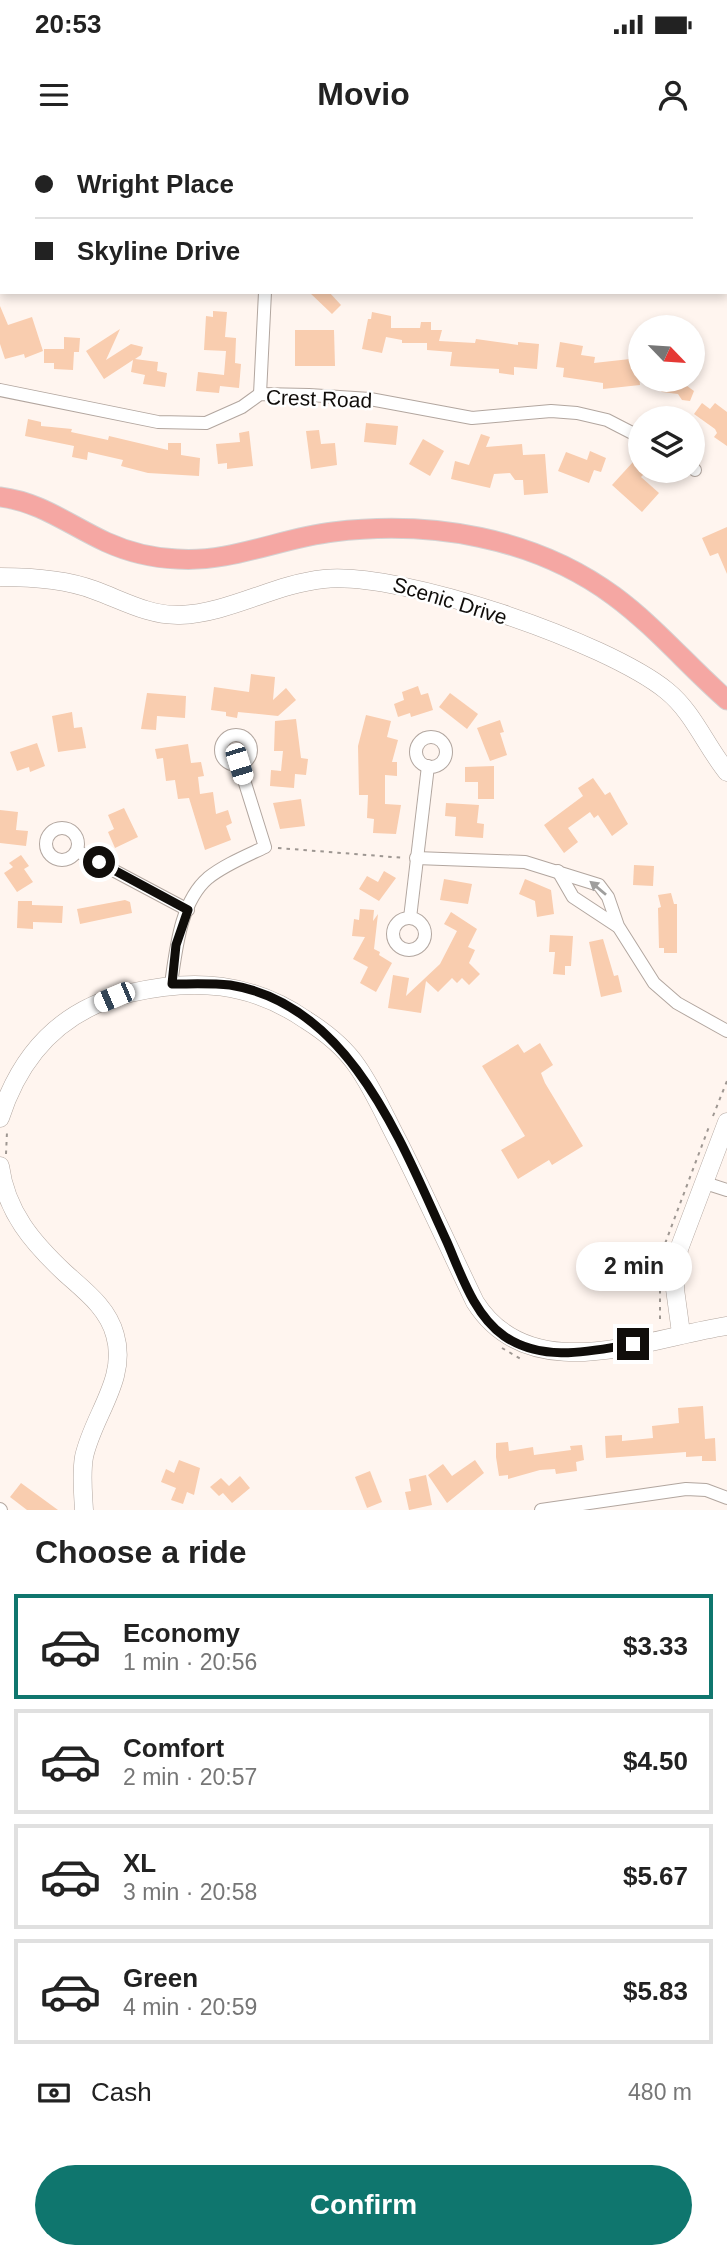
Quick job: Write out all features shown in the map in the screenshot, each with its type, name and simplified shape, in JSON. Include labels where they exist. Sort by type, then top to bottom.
[{"type":"main road","points":[[0,497],[39,506],[117,547],[175,559],[214,558],[314,534],[368,527],[418,528],[481,536],[592,581],[663,638],[727,700]]},
{"type":"street","points":[[260,394],[265,294]]},
{"type":"street","name":"Crest Road","points":[[0,390],[158,422],[206,423],[224,417],[260,394],[370,399],[472,418],[551,411],[576,413],[607,420],[628,431]]},
{"type":"street","name":"Scenic Drive","points":[[0,577],[58,581],[92,589],[142,609],[180,615],[218,609],[324,579],[372,579],[425,591],[556,635],[635,669],[670,693],[685,710],[727,772]]},
{"type":"street","points":[[172,984],[176,945],[188,910],[205,880],[265,847],[239,764]]},
{"type":"street","points":[[410,918],[428,766]]},
{"type":"street","points":[[77,850],[188,910]]},
{"type":"street","points":[[416,858],[525,862],[588,879],[604,890],[618,926],[643,970],[663,992],[727,1031]]},
{"type":"street","points":[[558,871],[580,903],[618,926]]},
{"type":"street","points":[[3,1123],[22,1067],[33,1050],[53,1032],[92,1006],[114,997],[172,984],[232,986],[262,995],[291,1009],[327,1033],[356,1064],[420,1185],[475,1303],[505,1336],[528,1348],[573,1353],[727,1326]]},
{"type":"street","points":[[681,1334],[675,1289],[676,1266],[684,1230],[727,1122]]},
{"type":"street","points":[[3,1163],[15,1218],[43,1251],[101,1308],[110,1320],[115,1335],[119,1363],[116,1378],[85,1456],[85,1510]]},
{"type":"street","points":[[702,1182],[727,1189]]},
{"type":"street","points":[[541,1510],[686,1489],[706,1490],[727,1498]]},
{"type":"path","points":[[265,847],[416,858]]},
{"type":"path","points":[[3,1123],[3,1163]]},
{"type":"path","points":[[498,1342],[508,1353],[524,1360]]},
{"type":"building","points":[[311,294],[331,294],[341,305],[332,314]]},
{"type":"building","points":[[0,306],[8,325],[32,317],[43,351],[25,358],[24,354],[5,359],[0,344]]},
{"type":"building","points":[[213,311],[227,312],[225,337],[236,338],[235,363],[241,364],[239,388],[220,386],[219,393],[196,391],[198,372],[224,375],[226,351],[204,350],[206,316],[213,317]]},
{"type":"building","points":[[372,312],[391,316],[391,328],[420,328],[421,322],[431,322],[431,330],[442,330],[439,341],[475,343],[476,339],[518,345],[518,342],[539,344],[537,369],[514,367],[514,375],[499,373],[499,369],[450,366],[452,352],[427,350],[427,343],[402,343],[402,340],[386,337],[382,353],[362,349]]},
{"type":"building","points":[[120,329],[106,360],[131,344],[143,347],[141,355],[135,359],[158,362],[157,371],[167,373],[165,387],[143,384],[145,375],[131,372],[133,360],[104,379],[86,351]]},
{"type":"building","points":[[295,330],[334,330],[335,366],[295,366]]},
{"type":"building","points":[[64,337],[80,338],[79,352],[74,352],[73,370],[54,369],[54,363],[44,363],[44,349],[64,349]]},
{"type":"building","points":[[560,342],[583,346],[581,355],[595,357],[594,363],[628,359],[628,386],[603,389],[603,383],[563,377],[564,368],[556,367]]},
{"type":"building","points":[[662,392],[694,392],[690,401],[682,400],[678,394]]},
{"type":"building","points":[[702,403],[710,409],[715,403],[727,412],[727,446],[714,437],[717,433],[715,429],[705,422],[705,406],[700,406]]},
{"type":"building","points":[[28,419],[41,422],[41,426],[72,429],[71,432],[108,440],[109,436],[168,450],[168,443],[181,443],[181,455],[200,458],[199,476],[148,473],[121,466],[123,460],[88,452],[87,460],[72,457],[74,446],[25,436]]},
{"type":"building","points":[[366,423],[398,426],[396,445],[364,442]]},
{"type":"building","points":[[319,430],[321,444],[335,443],[337,465],[311,469],[306,431]]},
{"type":"building","points":[[249,431],[253,466],[227,469],[227,463],[218,464],[216,444],[240,442],[239,433]]},
{"type":"building","points":[[481,434],[490,437],[486,447],[522,444],[523,455],[545,454],[548,493],[524,495],[523,480],[515,480],[510,473],[494,474],[490,488],[451,479],[455,461],[469,465]]},
{"type":"building","points":[[423,439],[444,451],[430,476],[409,464]]},
{"type":"building","points":[[590,451],[606,458],[601,472],[594,470],[589,483],[558,471],[566,452],[587,460]]},
{"type":"building","points":[[628,467],[628,483],[648,483],[659,493],[642,512],[612,485]]},
{"type":"building","points":[[727,527],[727,574],[718,553],[710,556],[702,538]]},
{"type":"building","points":[[251,674],[275,677],[273,700],[286,688],[296,700],[278,716],[238,712],[237,718],[226,716],[226,712],[211,710],[214,687],[249,692]]},
{"type":"building","points":[[418,686],[421,695],[428,693],[433,710],[411,717],[410,713],[398,717],[394,704],[404,700],[402,692]]},
{"type":"building","points":[[147,693],[186,696],[185,718],[157,716],[156,730],[141,729]]},
{"type":"building","points":[[450,693],[478,714],[467,729],[439,707]]},
{"type":"building","points":[[72,712],[74,728],[82,727],[86,748],[58,752],[52,716]]},
{"type":"building","points":[[366,715],[391,721],[387,737],[398,740],[392,762],[397,762],[397,776],[385,775],[385,804],[401,805],[396,834],[373,833],[374,819],[367,818],[368,795],[359,795],[358,746]]},
{"type":"building","points":[[296,719],[301,758],[308,759],[306,775],[295,774],[294,788],[270,786],[271,770],[281,771],[283,751],[274,751],[275,721]]},
{"type":"building","points":[[500,720],[504,732],[500,733],[507,755],[490,761],[477,728]]},
{"type":"building","points":[[37,743],[45,766],[30,772],[29,767],[17,771],[10,752]]},
{"type":"building","points":[[188,744],[191,763],[201,762],[204,776],[198,777],[200,794],[213,792],[216,814],[228,810],[232,823],[226,826],[231,840],[205,850],[189,798],[178,799],[175,780],[166,781],[163,758],[157,759],[155,749]]},
{"type":"building","points":[[494,766],[494,799],[478,799],[478,782],[465,782],[465,767]]},
{"type":"building","points":[[593,778],[605,795],[610,792],[628,824],[612,836],[598,815],[594,818],[590,812],[568,828],[578,842],[564,853],[544,825],[583,796],[578,788]]},
{"type":"building","points":[[301,799],[305,826],[280,829],[273,803]]},
{"type":"building","points":[[446,803],[479,805],[477,823],[484,824],[483,838],[455,836],[456,817],[445,816]]},
{"type":"building","points":[[124,808],[138,837],[115,848],[108,832],[114,829],[108,815]]},
{"type":"building","points":[[0,810],[18,812],[16,830],[28,831],[26,846],[0,843]]},
{"type":"building","points":[[21,855],[29,866],[24,869],[33,882],[17,892],[4,873],[13,867],[9,863]]},
{"type":"building","points":[[634,865],[654,866],[653,886],[633,885]]},
{"type":"building","points":[[384,871],[396,878],[379,901],[359,889],[367,876],[378,882]]},
{"type":"building","points":[[444,879],[472,884],[468,904],[440,900]]},
{"type":"building","points":[[525,879],[551,890],[554,914],[537,917],[535,901],[519,894]]},
{"type":"building","points":[[671,893],[674,904],[677,904],[677,953],[664,953],[664,948],[659,948],[658,908],[661,907],[658,895]]},
{"type":"building","points":[[125,900],[130,902],[132,913],[80,924],[77,909]]},
{"type":"building","points":[[18,901],[32,901],[32,905],[63,906],[62,923],[33,922],[33,929],[17,928]]},
{"type":"building","points":[[360,909],[374,910],[373,921],[378,914],[374,949],[392,963],[376,992],[360,983],[368,967],[353,959],[365,937],[352,936],[354,919],[359,920]]},
{"type":"building","points":[[451,912],[477,929],[468,947],[475,950],[469,963],[480,974],[469,985],[462,978],[457,983],[452,978],[438,992],[426,981],[421,1013],[388,1008],[393,975],[409,978],[406,996],[440,964],[457,931],[444,924]]},
{"type":"building","points":[[550,935],[573,936],[571,966],[565,966],[565,975],[553,974],[555,952],[549,952]]},
{"type":"building","points":[[603,939],[614,976],[618,975],[622,992],[601,997],[589,942]]},
{"type":"building","points":[[540,1043],[553,1065],[541,1073],[545,1083],[583,1146],[552,1165],[549,1160],[518,1179],[501,1150],[525,1136],[482,1066],[518,1044],[524,1053]]},
{"type":"building","points":[[703,1406],[705,1439],[715,1438],[716,1461],[702,1461],[702,1456],[686,1457],[686,1452],[606,1458],[605,1436],[622,1435],[622,1441],[653,1438],[652,1426],[679,1423],[678,1408]]},
{"type":"building","points":[[508,1442],[509,1451],[533,1447],[534,1455],[571,1450],[570,1446],[582,1445],[584,1460],[576,1462],[577,1471],[556,1474],[555,1469],[540,1470],[508,1479],[508,1475],[499,1476],[496,1443]]},
{"type":"building","points":[[179,1460],[200,1468],[194,1495],[187,1492],[183,1504],[171,1500],[176,1488],[161,1482],[166,1469],[174,1473]]},
{"type":"building","points":[[475,1460],[484,1473],[447,1503],[428,1475],[443,1464],[452,1476]]},
{"type":"building","points":[[370,1471],[382,1502],[367,1508],[355,1477]]},
{"type":"building","points":[[426,1475],[432,1505],[409,1510],[405,1492],[411,1491],[409,1479]]},
{"type":"building","points":[[240,1476],[250,1488],[232,1503],[223,1493],[219,1496],[210,1487],[221,1478],[229,1486]]},
{"type":"building","points":[[21,1483],[58,1510],[27,1510],[10,1497]]},
{"type":"route","points":[[99,862],[188,910],[176,945],[172,984],[232,986],[262,995],[291,1009],[327,1033],[356,1064],[420,1185],[475,1303],[494,1328],[528,1348],[558,1353],[633,1344]]}]
